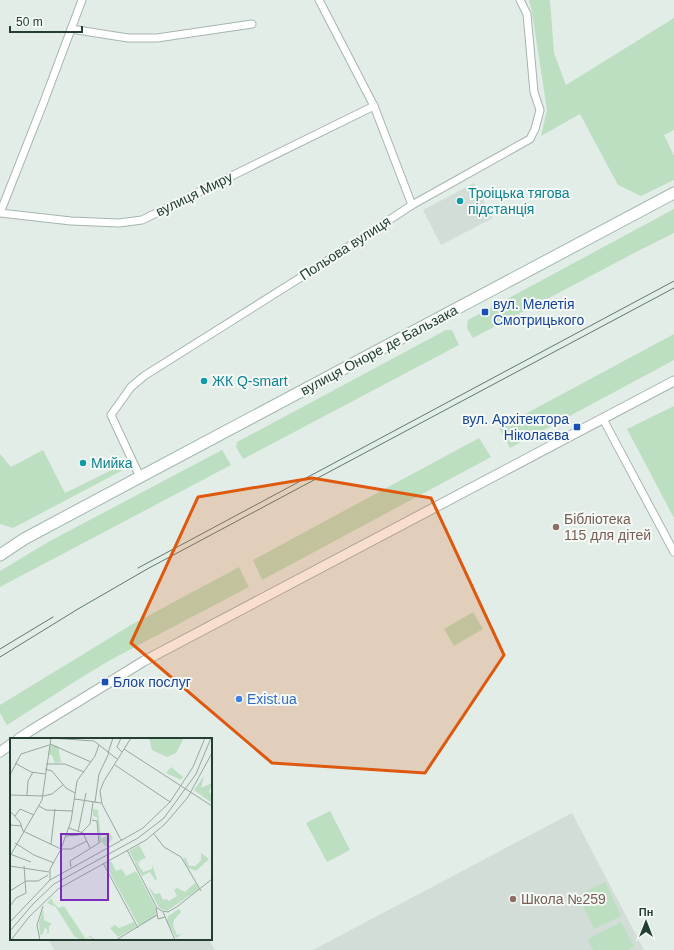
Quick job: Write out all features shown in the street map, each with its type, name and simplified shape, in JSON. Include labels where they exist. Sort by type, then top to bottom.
[{"type":"main road","name":"вулиця Оноре де Бальзака","points":[[0,555],[24,539],[674,193]]},
{"type":"street","points":[[0,213],[82,0]]},
{"type":"street","points":[[319,0],[374,106],[412,205]]},
{"type":"street","name":"Польова вулиця","points":[[140,477],[111,415],[131,387],[144,376],[322,264],[412,205],[530,139],[535,129],[540,110],[534,92],[527,14],[520,0]]},
{"type":"street","points":[[71,29],[128,38],[157,38],[252,24]]},
{"type":"street","name":"вулиця Миру","points":[[0,213],[71,221],[119,223],[142,220],[374,106]]},
{"type":"street","points":[[20,738],[144,661],[674,381]]},
{"type":"street","points":[[603,419],[674,552]]},
{"type":"street","points":[[0,752],[10,745]]},
{"type":"highlighted area","points":[[312,478],[431,498],[504,655],[425,773],[272,763],[131,643],[198,497]]},
{"type":"shaded area","points":[[474,183],[493,218],[441,245],[423,210]]},
{"type":"shaded area","name":"Школа №259","points":[[572,813],[644,950],[313,950]]},
{"type":"shaded area","points":[[49,940],[210,940],[215,950],[54,950]]},
{"type":"green space","points":[[529,0],[550,0],[554,53],[566,85],[674,18],[674,130],[664,135],[674,156],[674,180],[641,196],[618,185],[580,114],[541,136],[547,110]]},
{"type":"green space","points":[[674,209],[674,233],[473,338],[467,328],[468,320]]},
{"type":"green space","points":[[446,330],[452,330],[459,345],[243,459],[236,447],[237,442]]},
{"type":"green space","points":[[674,334],[674,360],[510,448],[499,428]]},
{"type":"green space","points":[[674,406],[674,518],[627,429]]},
{"type":"green space","points":[[479,438],[491,457],[262,580],[253,560]]},
{"type":"green space","points":[[43,450],[65,493],[124,464],[127,468],[13,528],[0,524],[0,454],[11,467]]},
{"type":"green space","points":[[222,450],[231,465],[0,587],[0,571],[50,541]]},
{"type":"green space","points":[[239,567],[249,587],[114,658],[7,725],[0,713],[0,705],[131,625]]},
{"type":"green space","points":[[473,612],[483,629],[454,646],[444,629]]},
{"type":"green space","points":[[330,811],[350,850],[327,862],[306,823]]},
{"type":"green space","points":[[605,882],[621,916],[594,929],[578,895]]},
{"type":"green space","points":[[621,922],[634,947],[628,950],[593,950],[588,939]]},
{"type":"tram line","points":[[138,568],[674,281]]},
{"type":"tram line","points":[[0,657],[78,609],[149,568],[674,288]]},
{"type":"tram line","points":[[0,649],[53,617]]},
{"type":"place","name":"Троiцька тягова пiдстанцiя","points":[[460,201]]},
{"type":"place","name":"вул. Мелетія Смотрицького","points":[[485,312]]},
{"type":"place","name":"ЖК Q-smart","points":[[204,381]]},
{"type":"place","name":"вул. Архітектора Ніколаєва","points":[[577,427]]},
{"type":"place","name":"Мийка","points":[[83,463]]},
{"type":"place","name":"Бібліотека 115 для дітей","points":[[556,527]]},
{"type":"place","name":"Блок послуг","points":[[105,682]]},
{"type":"place","name":"Exist.ua","points":[[239,699]]},
{"type":"place","name":"Школа №259","points":[[513,899]]}]
